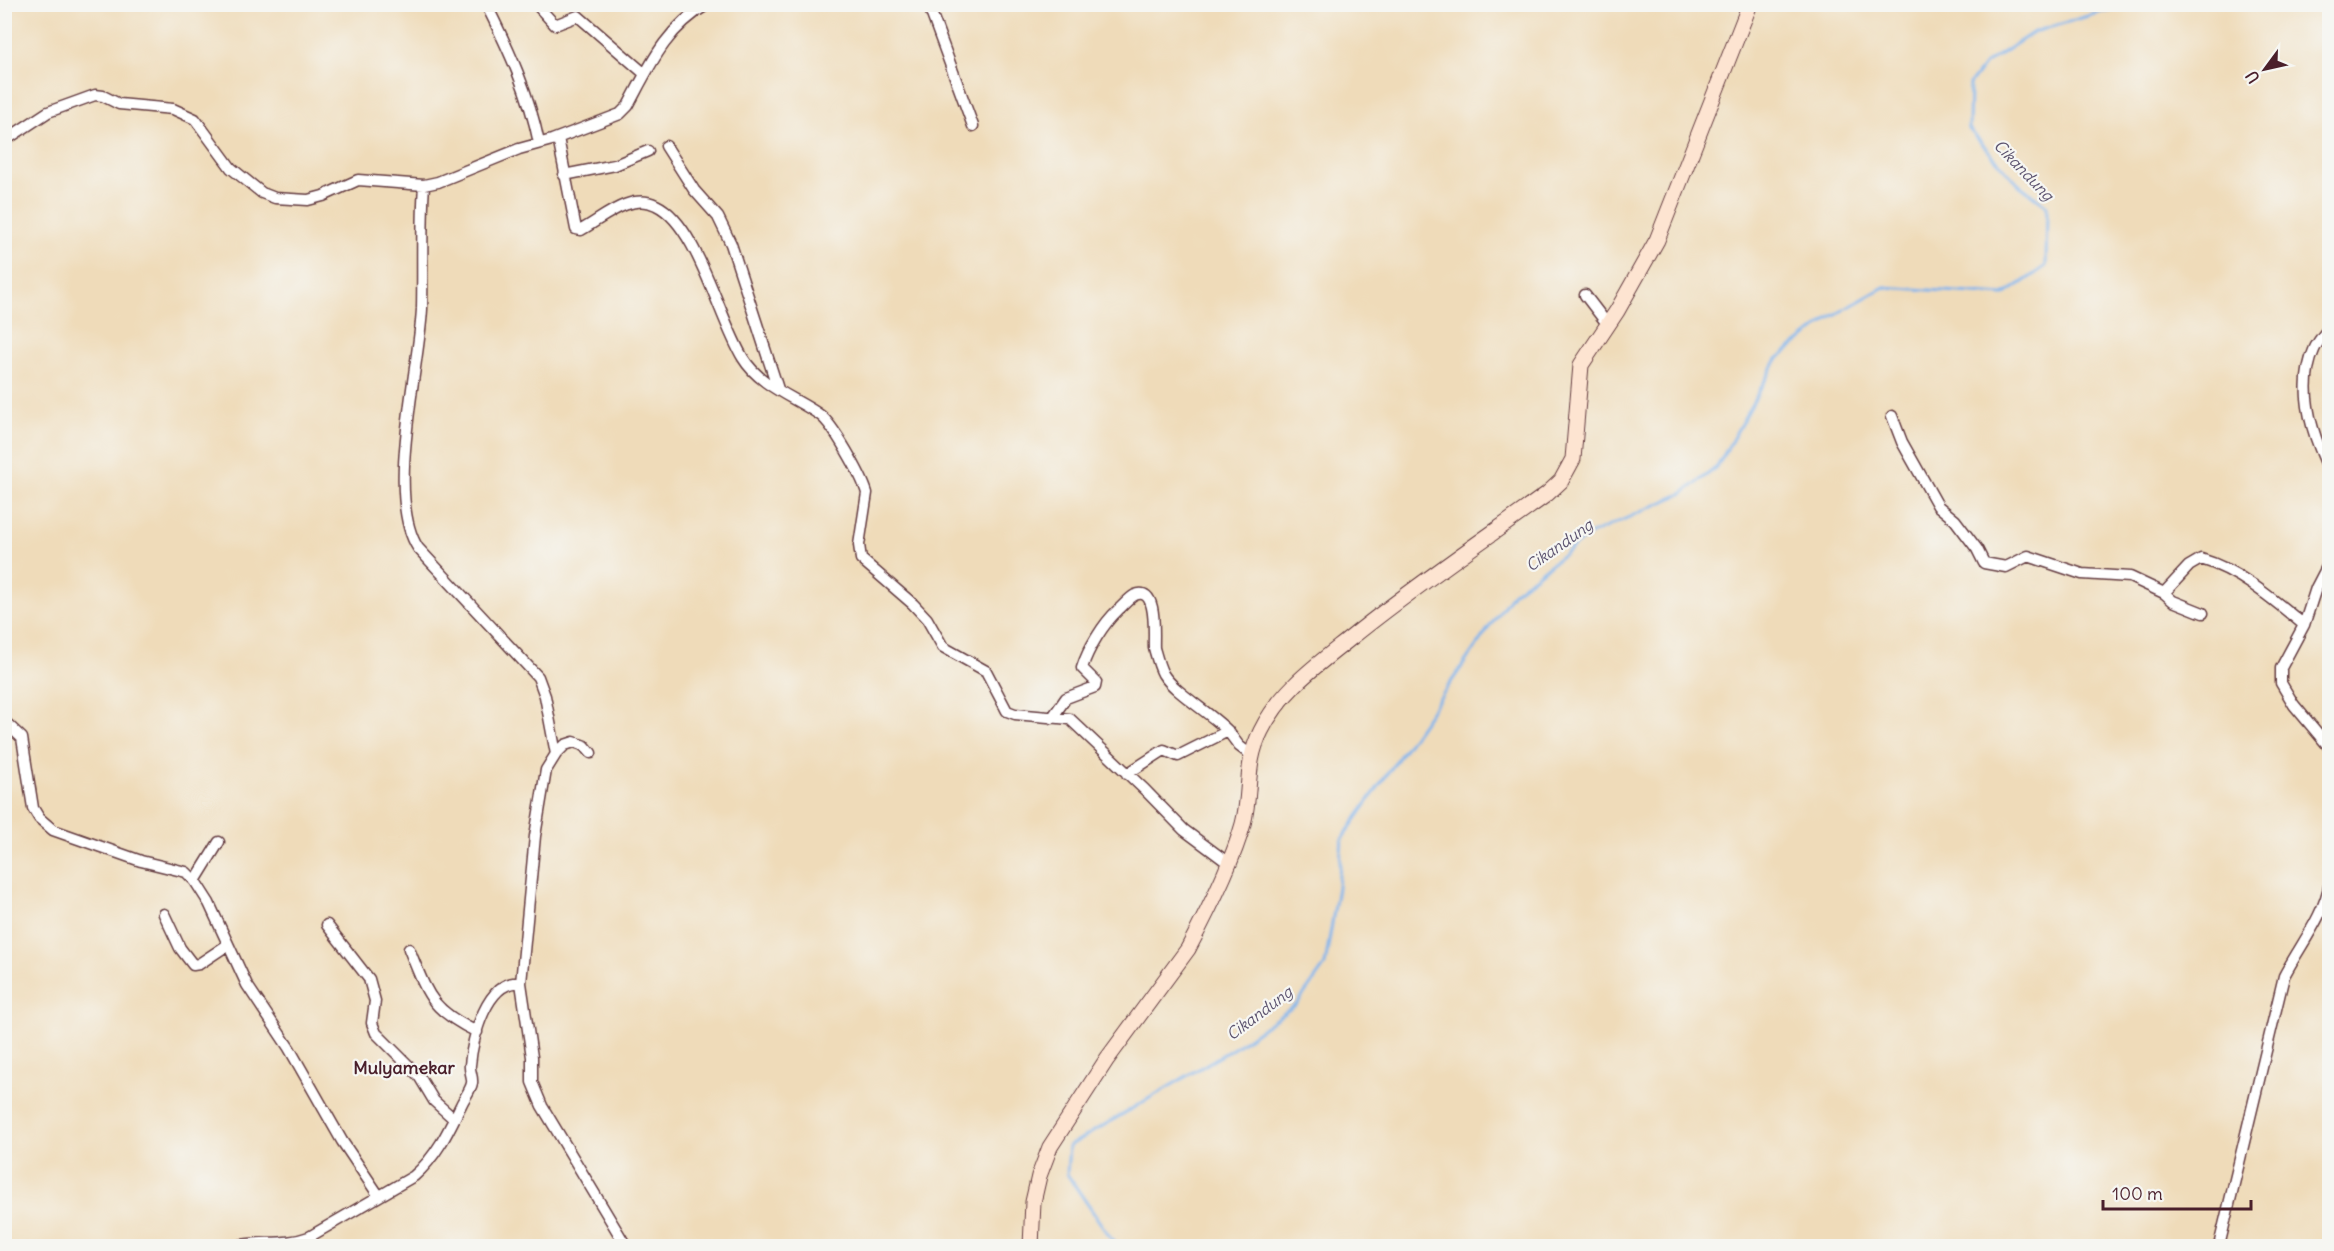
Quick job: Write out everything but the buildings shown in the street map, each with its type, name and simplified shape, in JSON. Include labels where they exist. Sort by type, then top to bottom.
[{"type":"street","points":[[486,4],[512,57],[531,106],[539,143]]},
{"type":"street","points":[[536,4],[555,25],[578,16],[645,74]]},
{"type":"street","points":[[4,141],[48,112],[95,95],[103,96],[119,104],[173,109],[195,119],[231,168],[262,193],[275,198],[308,200],[358,180],[424,185],[438,183],[620,114],[628,106],[659,48],[677,26],[708,4]]},
{"type":"street","points":[[928,4],[973,126]]},
{"type":"street","points":[[1031,1246],[1035,1193],[1050,1147],[1107,1059],[1188,949],[1243,822],[1251,755],[1274,705],[1296,683],[1376,618],[1547,494],[1561,481],[1573,459],[1581,364],[1640,273],[1657,240],[1750,4]]},
{"type":"street","points":[[558,138],[564,175],[578,231],[621,206],[639,202],[654,203],[671,216],[687,236],[744,360],[778,390],[823,416],[860,476],[867,493],[859,545],[861,559],[927,619],[943,647],[986,671],[1007,711],[1015,714],[1070,719],[1184,830],[1227,862]]},
{"type":"street","points":[[666,146],[694,190],[718,217],[731,244],[778,390]]},
{"type":"street","points":[[564,175],[615,165],[648,151]]},
{"type":"street","points":[[424,185],[422,310],[409,407],[403,507],[408,528],[418,548],[538,677],[546,696],[556,754]]},
{"type":"street","points":[[1585,295],[1592,300],[1608,325]]},
{"type":"street","points":[[2330,327],[2314,350],[2306,380],[2307,400],[2319,448],[2330,471]]},
{"type":"street","points":[[1892,416],[1906,452],[1938,506],[1956,520],[1984,563],[2006,567],[2028,556],[2082,574],[2130,577],[2164,593],[2173,601],[2203,613]]},
{"type":"street","points":[[2164,593],[2170,583],[2201,559],[2255,587],[2304,625]]},
{"type":"street","points":[[2330,561],[2316,588],[2304,625],[2281,668],[2281,683],[2294,705],[2330,748]]},
{"type":"street","points":[[1052,718],[1066,698],[1095,687],[1096,682],[1083,671],[1086,657],[1113,615],[1134,595],[1140,594],[1149,600],[1153,609],[1154,648],[1163,673],[1172,684],[1228,731],[1239,746],[1251,755]]},
{"type":"street","points":[[4,721],[22,738],[33,808],[39,818],[53,830],[141,861],[186,872],[195,881],[209,903],[226,946],[247,985],[289,1048],[342,1141],[379,1196]]},
{"type":"street","points":[[1127,774],[1156,753],[1164,750],[1176,757],[1228,731]]},
{"type":"street","points":[[591,753],[585,746],[574,742],[566,745],[556,754],[546,770],[537,825],[521,983],[536,1090],[542,1106],[626,1246]]},
{"type":"street","points":[[195,881],[219,842]]},
{"type":"street","points":[[2219,1246],[2284,976],[2311,930],[2327,895],[2330,882]]},
{"type":"street","points":[[164,914],[180,948],[194,965],[226,946]]},
{"type":"street","points":[[327,925],[369,979],[375,1001],[372,1023],[376,1033],[419,1076],[434,1101],[454,1119]]},
{"type":"street","points":[[409,949],[434,1004],[461,1024],[477,1032]]},
{"type":"street","points":[[235,1246],[301,1240],[414,1176],[429,1163],[472,1083],[470,1065],[483,1011],[495,993],[507,984],[521,983]]},
{"type":"waterway","name":"Cikandung","points":[[1116,1246],[1067,1174],[1069,1146],[1234,1048],[1297,1004],[1325,965],[1338,887],[1342,839],[1513,593],[1589,535],[1683,493],[1717,467],[1777,359],[1831,317],[1884,287],[2004,295],[2046,266],[2047,206],[2018,184],[1969,129],[1970,84],[1985,64],[2034,32],[2128,4]]},
{"type":"district","name":"Mulyamekar","points":[[404,1068]]}]
